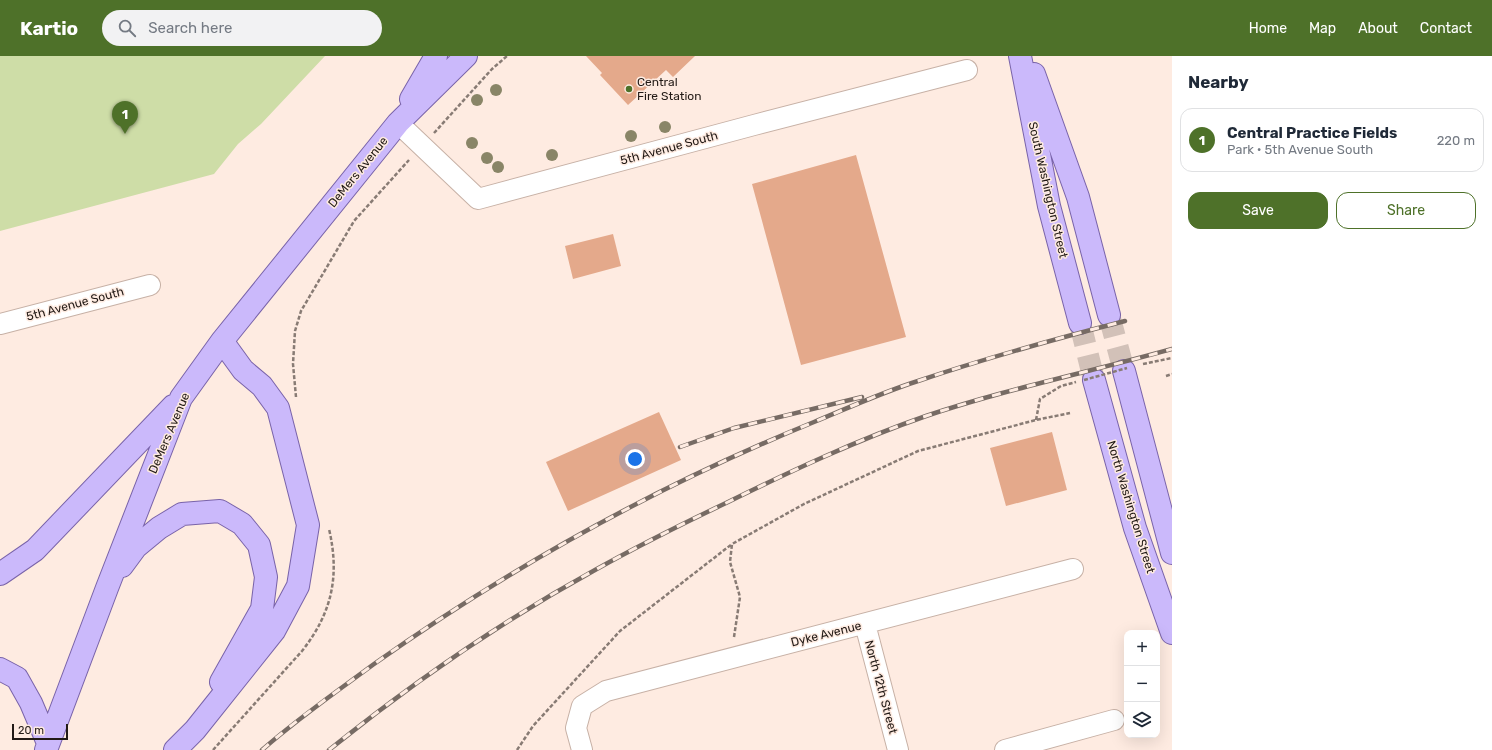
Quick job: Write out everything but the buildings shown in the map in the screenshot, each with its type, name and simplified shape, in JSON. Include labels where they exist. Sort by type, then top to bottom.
[{"type":"main road","name":"DeMers Avenue","points":[[398,123],[436,56]]},
{"type":"main road","name":"DeMers Avenue","points":[[47,746],[181,398],[222,341],[398,123],[466,56]]},
{"type":"main road","name":"South Washington Street","points":[[1020,56],[1049,206],[1080,323]]},
{"type":"main road","name":"South Washington Street","points":[[1028,56],[1078,197],[1109,315]]},
{"type":"main road","points":[[175,750],[195,730],[274,631],[298,586],[308,525],[278,408],[262,386],[243,370],[222,341]]},
{"type":"main road","points":[[1131,368],[1172,553]]},
{"type":"main road","name":"North Washington Street","points":[[1089,380],[1135,528],[1172,634]]},
{"type":"main road","points":[[0,574],[34,550],[181,398]]},
{"type":"main road","points":[[107,588],[136,547],[158,528],[182,514],[220,511],[242,524],[259,545],[266,577],[262,609],[195,730]]},
{"type":"main road","points":[[0,670],[17,678],[31,702],[47,746]]},
{"type":"street","name":"5th Avenue South","points":[[398,123],[478,200],[754,124],[967,70]]},
{"type":"street","name":"5th Avenue South","points":[[0,324],[150,285]]},
{"type":"street","name":"Dyke Avenue","points":[[582,750],[576,728],[582,706],[606,691],[1073,569]]},
{"type":"street","name":"North 12th Street","points":[[865,624],[898,750]]},
{"type":"street","points":[[1005,750],[1114,720]]},
{"type":"path","points":[[436,131],[492,69],[506,56]]},
{"type":"path","points":[[295,331],[301,311],[354,221],[400,170]]},
{"type":"path","points":[[1089,380],[1172,358]]},
{"type":"path","points":[[1166,376],[1172,374]]},
{"type":"path","points":[[1036,420],[1040,399],[1065,385]]},
{"type":"path","points":[[517,750],[533,726],[620,631],[732,544],[804,504],[918,451],[1036,420],[1070,413]]},
{"type":"path","points":[[732,544],[730,562],[740,597],[734,632],[735,658]]},
{"type":"green space","points":[[0,56],[325,56],[261,124],[238,144],[214,174],[0,231]]},
{"type":"tunnel","points":[[1109,315],[1124,371]]},
{"type":"tunnel","points":[[1080,323],[1094,380]]},
{"type":"railway","points":[[262,750],[289,727],[374,664],[479,594],[587,530],[699,473],[756,447],[892,390],[995,357],[1125,321]]},
{"type":"railway","points":[[329,750],[425,677],[526,610],[627,552],[775,479],[824,456],[900,425],[956,406],[1172,349]]},
{"type":"railway","points":[[680,447],[734,428],[862,397]]},
{"type":"place","name":"Central Fire Station","points":[[629,89]]},
{"type":"place","name":"Central Practice Fields","points":[[125,134]]}]
